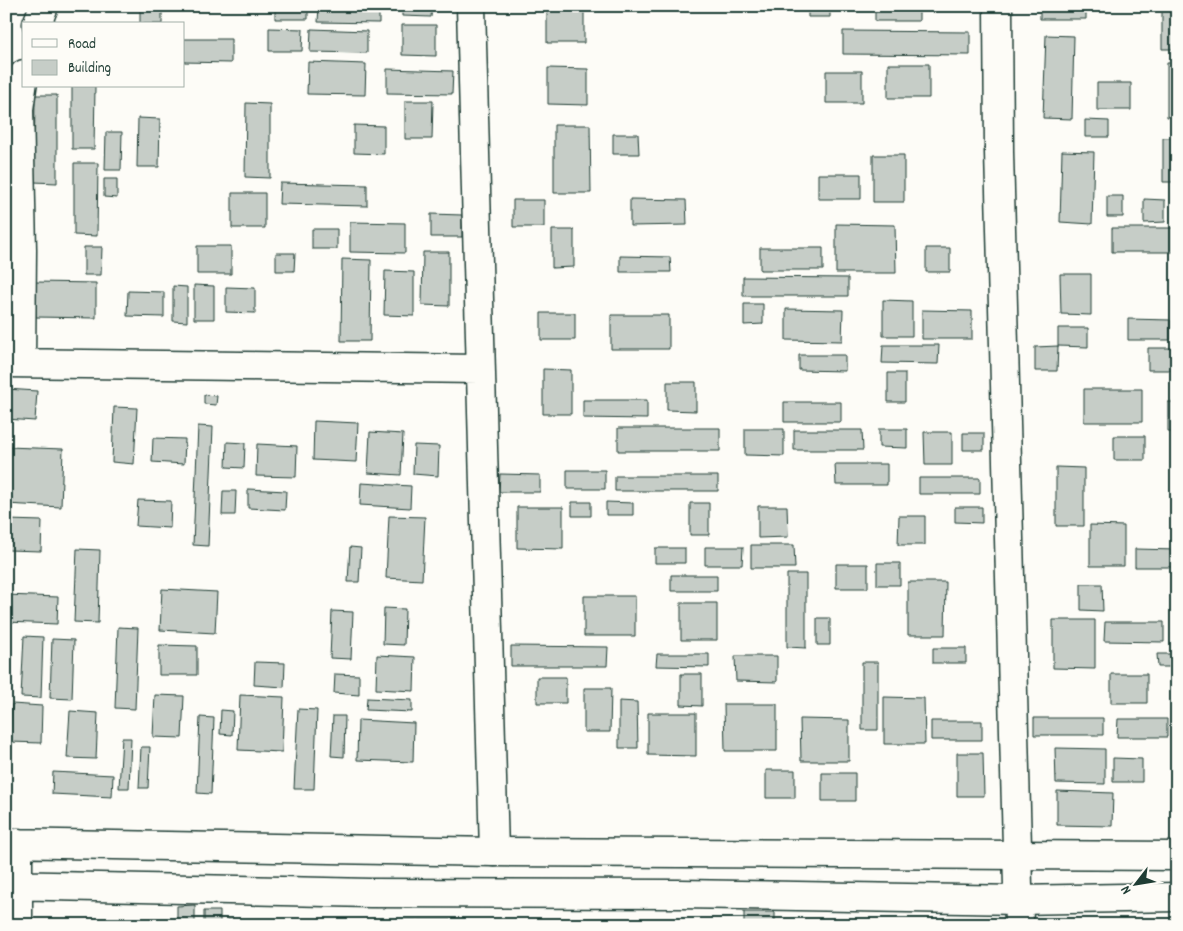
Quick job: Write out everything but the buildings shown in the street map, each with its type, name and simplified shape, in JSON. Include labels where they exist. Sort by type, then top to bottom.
[{"type":"street","points":[[38,22],[44,6]]},
{"type":"street","points":[[471,6],[479,369],[494,852]]},
{"type":"street","points":[[998,6],[999,152],[1018,912]]},
{"type":"street","points":[[22,88],[19,109],[22,250],[14,363],[479,369]]},
{"type":"street","points":[[18,925],[12,885],[12,843],[494,852],[1177,856]]},
{"type":"street","points":[[12,885],[370,893],[671,894],[1018,912],[1177,897]]}]
